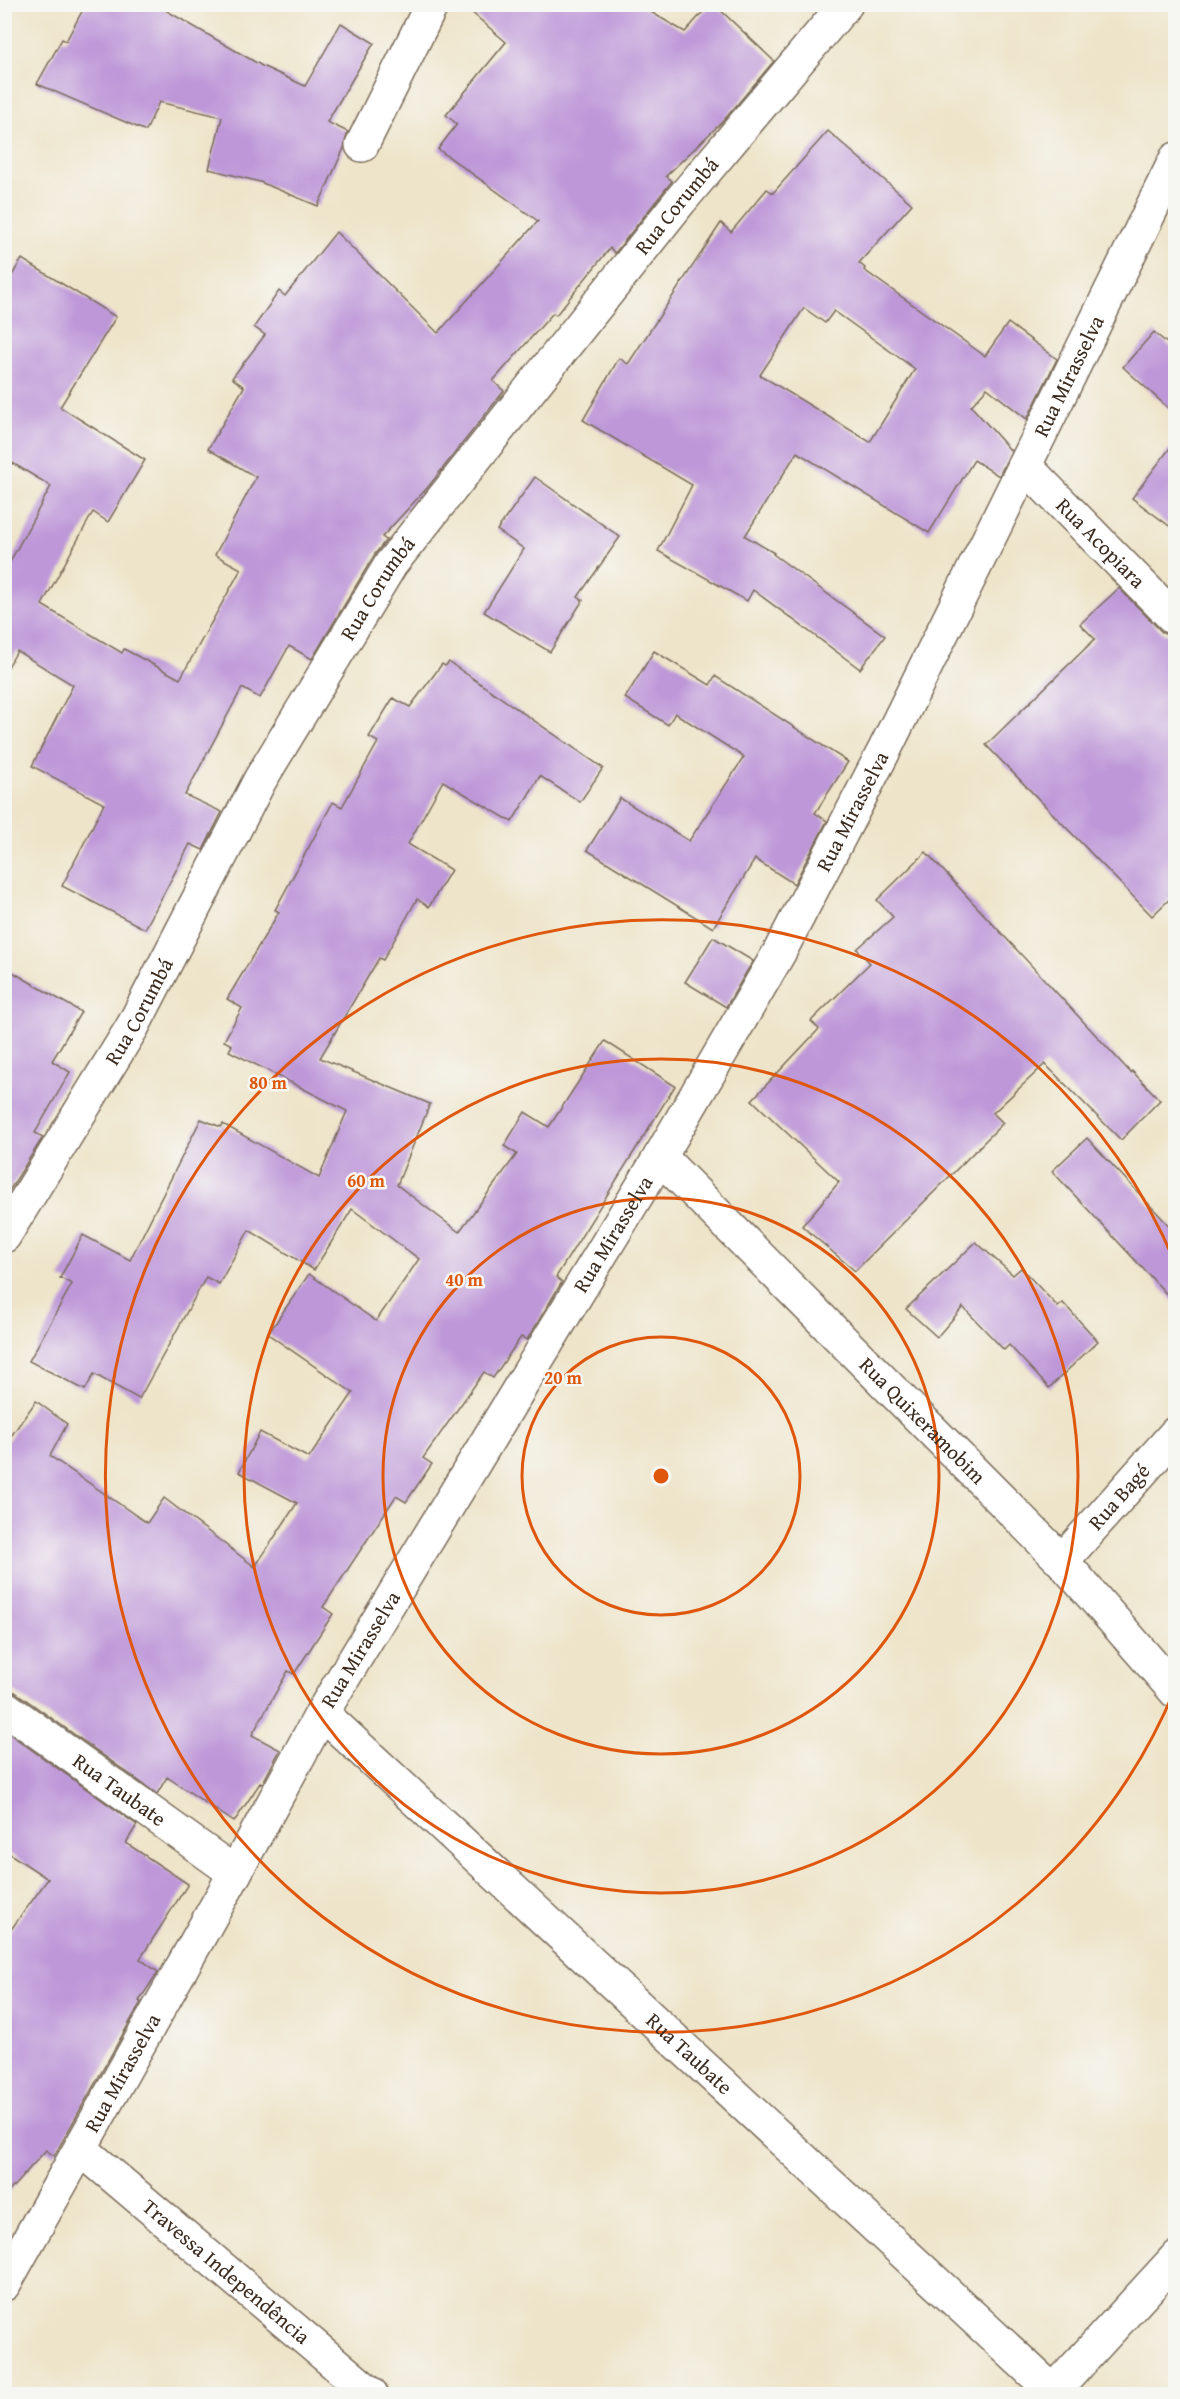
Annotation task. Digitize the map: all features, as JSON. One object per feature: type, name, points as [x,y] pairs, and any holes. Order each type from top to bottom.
[{"type":"street","points":[[363,145],[432,4]]},
{"type":"street","name":"Rua Corumbá","points":[[4,1236],[133,1026],[260,780],[391,564],[680,201],[846,4]]},
{"type":"street","name":"Rua Mirasselva","points":[[4,2284],[235,1873],[322,1713],[660,1157],[779,953],[885,749],[1176,159]]},
{"type":"street","name":"Rua Acopiara","points":[[1025,466],[1176,620]]},
{"type":"street","name":"Rua Quixeramobim","points":[[660,1157],[1062,1561],[1176,1692]]},
{"type":"street","name":"Rua Bagé","points":[[1062,1561],[1176,1432]]},
{"type":"street","name":"Rua Taubate","points":[[4,1707],[235,1873]]},
{"type":"street","name":"Rua Taubate","points":[[322,1713],[1055,2393]]},
{"type":"street","name":"Travessa Independência","points":[[81,2149],[371,2394]]},
{"type":"street","points":[[1055,2393],[1176,2258]]},
{"type":"building","points":[[86,4],[155,4],[262,66],[305,86],[341,23],[374,43],[327,122],[348,132],[344,148],[318,206],[260,182],[209,169],[222,117],[159,102],[146,131],[37,84],[62,39],[66,41]]},
{"type":"building","points":[[462,4],[637,4],[685,32],[710,4],[714,4],[774,61],[724,120],[666,176],[672,181],[615,253],[610,248],[556,315],[553,313],[493,381],[504,391],[428,487],[382,537],[386,540],[375,554],[312,659],[289,646],[260,698],[242,688],[185,795],[222,812],[203,850],[190,844],[145,929],[62,886],[104,804],[32,766],[73,685],[17,651],[4,674],[4,573],[51,486],[4,458],[4,288],[22,259],[116,317],[60,407],[145,460],[108,522],[93,512],[42,605],[122,653],[124,649],[180,679],[241,569],[215,555],[256,477],[208,449],[244,387],[232,378],[265,335],[254,327],[279,291],[285,296],[336,232],[438,333],[538,221],[438,149],[457,124],[446,115],[506,42]]},
{"type":"building","points":[[828,131],[912,204],[859,263],[865,268],[864,270],[985,356],[1008,323],[1057,359],[1027,419],[987,388],[971,406],[1011,451],[999,476],[974,460],[929,533],[797,452],[745,536],[774,553],[885,636],[860,669],[753,590],[747,601],[658,551],[692,485],[583,420],[619,358],[628,364],[721,223],[731,232],[767,189],[773,193]],"holes":[[[804,308],[825,323],[834,311],[915,369],[870,442],[760,375]]]},
{"type":"building","points":[[1154,332],[1176,351],[1176,415],[1123,367]]},
{"type":"building","points":[[1176,440],[1176,531],[1132,498]]},
{"type":"building","points":[[535,477],[620,537],[578,597],[583,600],[550,652],[484,612],[524,549],[497,530]]},
{"type":"building","points":[[1119,588],[1163,633],[1176,638],[1176,893],[1152,916],[986,745],[1095,639],[1080,624]]},
{"type":"building","points":[[654,651],[710,685],[715,676],[848,762],[815,813],[827,821],[794,884],[755,859],[713,928],[587,850],[620,798],[689,841],[744,757],[675,713],[668,725],[625,698]]},
{"type":"building","points":[[449,662],[603,768],[580,802],[540,776],[512,822],[443,781],[408,844],[451,870],[429,907],[417,899],[383,960],[379,958],[320,1058],[430,1104],[397,1185],[459,1232],[517,1154],[504,1146],[525,1112],[549,1127],[605,1041],[675,1086],[556,1277],[562,1282],[527,1340],[521,1337],[493,1378],[484,1372],[423,1458],[432,1464],[406,1502],[396,1496],[323,1607],[333,1614],[294,1674],[288,1671],[252,1735],[280,1750],[262,1784],[260,1783],[234,1822],[167,1777],[157,1794],[15,1692],[4,1688],[4,1446],[36,1401],[67,1424],[50,1456],[147,1523],[164,1498],[255,1567],[297,1503],[239,1472],[260,1432],[309,1458],[353,1393],[268,1334],[309,1274],[376,1321],[419,1259],[352,1209],[314,1270],[249,1230],[219,1284],[206,1277],[139,1399],[94,1374],[85,1390],[29,1361],[72,1284],[60,1278],[83,1235],[130,1260],[201,1119],[221,1127],[223,1124],[319,1178],[347,1111],[229,1051],[232,1045],[224,1041],[242,1008],[227,999],[279,912],[275,910],[333,802],[342,807],[378,742],[369,737],[393,698],[410,707],[442,664],[445,666]]},
{"type":"building","points":[[926,852],[1131,1073],[1132,1071],[1160,1100],[1121,1140],[1045,1064],[993,1113],[1003,1123],[855,1271],[802,1226],[839,1182],[752,1100],[819,1029],[811,1021],[870,963],[857,949],[893,917],[877,900]]},
{"type":"building","points":[[713,937],[753,961],[726,1007],[685,982]]},
{"type":"building","points":[[4,967],[81,1012],[52,1061],[70,1072],[35,1133],[43,1137],[4,1199]]},
{"type":"building","points":[[1087,1138],[1176,1233],[1176,1304],[1052,1171]]},
{"type":"building","points":[[976,1242],[1013,1275],[1021,1268],[1058,1307],[1063,1303],[1098,1341],[1049,1388],[1009,1345],[1004,1350],[963,1307],[937,1337],[906,1309]]},
{"type":"building","points":[[4,1730],[137,1825],[126,1843],[188,1884],[140,1959],[158,1972],[139,2001],[141,2002],[54,2156],[46,2150],[4,2197],[4,1939],[48,1879],[4,1850]]}]
